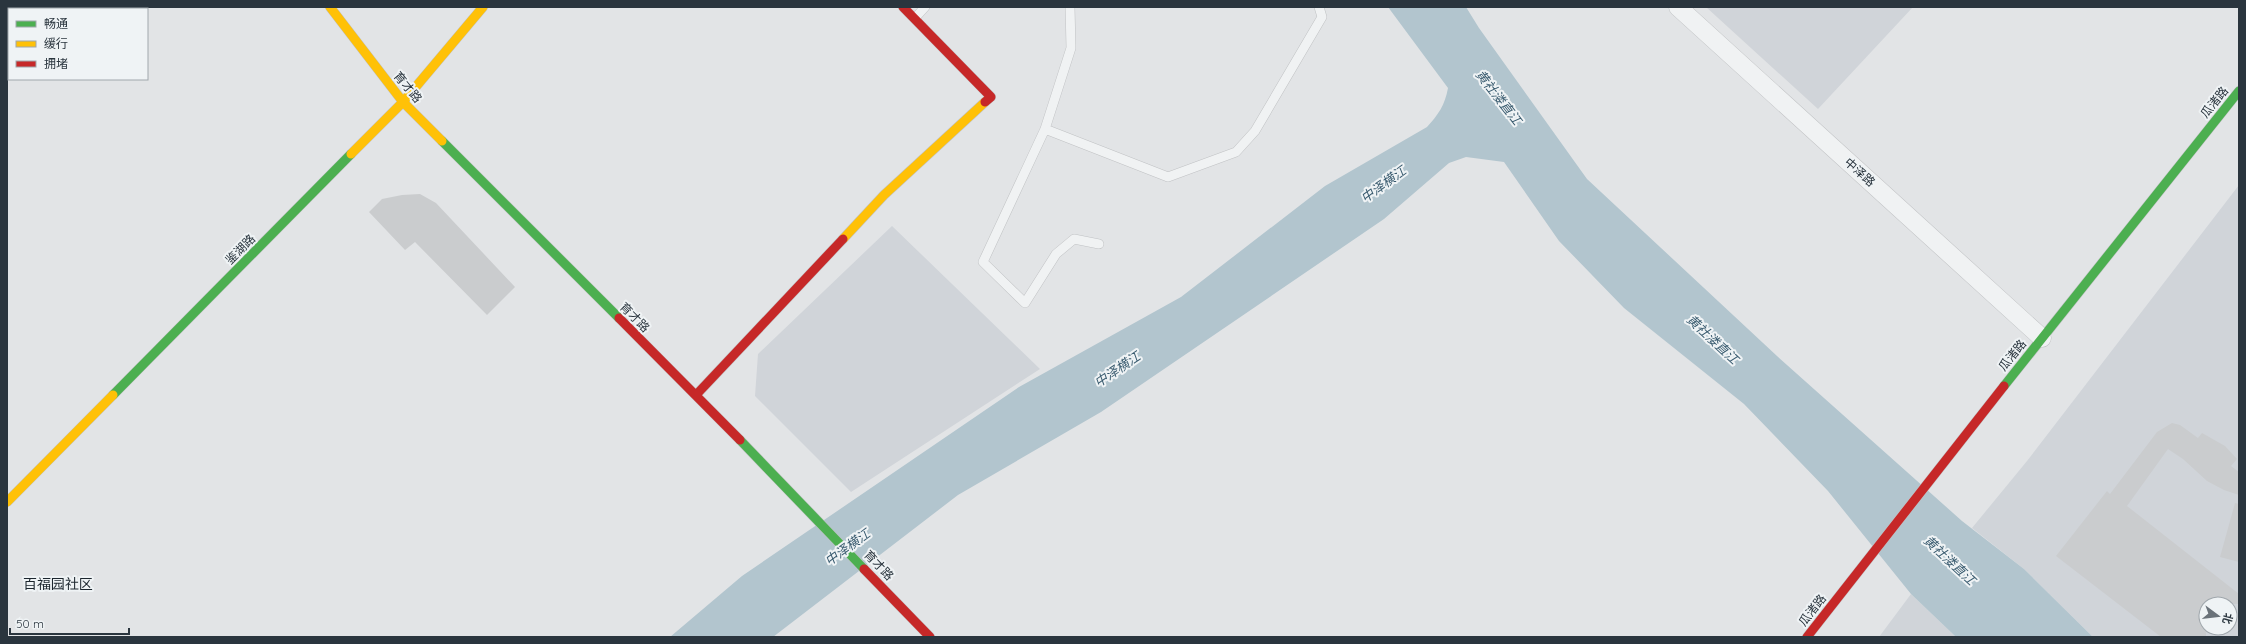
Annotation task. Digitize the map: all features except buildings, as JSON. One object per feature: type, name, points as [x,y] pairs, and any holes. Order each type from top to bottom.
[{"type":"street","name":"育才路","points":[[330,7],[403,102],[696,395],[930,637]]},
{"type":"street","name":"鉴湖路","points":[[7,502],[403,102],[483,7]]},
{"type":"street","points":[[696,395],[884,195],[991,98],[903,7]]},
{"type":"street","name":"中泽路","points":[[1678,7],[2042,338]]},
{"type":"street","name":"瓜渚路","points":[[1807,637],[1948,456],[2239,90]]},
{"type":"lane","points":[[915,18],[925,7]]},
{"type":"lane","points":[[1070,7],[1071,48],[1045,129],[983,262],[1025,303],[1056,254],[1074,239],[1099,244]]},
{"type":"lane","points":[[1045,129],[1168,177],[1236,152],[1255,130],[1322,17],[1319,7]]},
{"type":"shaded area","points":[[1706,7],[1913,7],[1818,109]]},
{"type":"shaded area","points":[[2239,185],[2239,637],[2093,637],[2024,569],[1972,528],[2027,461]]},
{"type":"shaded area","points":[[892,226],[1040,369],[851,492],[755,396],[758,354]]},
{"type":"shaded area","points":[[1911,594],[1956,637],[1879,637]]},
{"type":"water","points":[[1388,7],[1466,7],[1479,28],[1587,179],[1777,356],[1962,521],[2024,569],[2093,637],[1956,637],[1911,594],[1828,491],[1744,404],[1624,308],[1559,241],[1504,162],[1466,157],[1449,163],[1384,219],[1101,412],[958,495],[773,637],[670,637],[742,576],[1019,387],[1181,297],[1325,186],[1427,127],[1445,100],[1448,88]]},
{"type":"traffic: fast","points":[[2004,386],[2239,91]]},
{"type":"traffic: fast","points":[[442,141],[619,318]]},
{"type":"traffic: fast","points":[[113,395],[351,154]]},
{"type":"traffic: fast","points":[[740,440],[864,569]]},
{"type":"traffic: slow","points":[[330,7],[403,102],[442,141]]},
{"type":"traffic: slow","points":[[351,154],[403,102],[483,7]]},
{"type":"traffic: slow","points":[[843,239],[884,195],[985,102]]},
{"type":"traffic: slow","points":[[7,502],[113,395]]},
{"type":"traffic: jam","points":[[903,7],[991,97],[985,102]]},
{"type":"traffic: jam","points":[[696,395],[843,239]]},
{"type":"traffic: jam","points":[[619,318],[740,440]]},
{"type":"traffic: jam","points":[[1807,637],[2004,386]]},
{"type":"traffic: jam","points":[[864,569],[930,637]]},
{"type":"district","name":"百福园社区","points":[[58,584]]},
{"type":"water label","name":"黄社溇直江","points":[[1499,97]]},
{"type":"water label","name":"中泽横江","points":[[1383,184]]},
{"type":"water label","name":"黄社溇直江","points":[[1713,339]]},
{"type":"water label","name":"中泽横江","points":[[1117,369]]},
{"type":"water label","name":"中泽横江","points":[[847,547]]},
{"type":"water label","name":"黄社溇直江","points":[[1950,560]]}]
